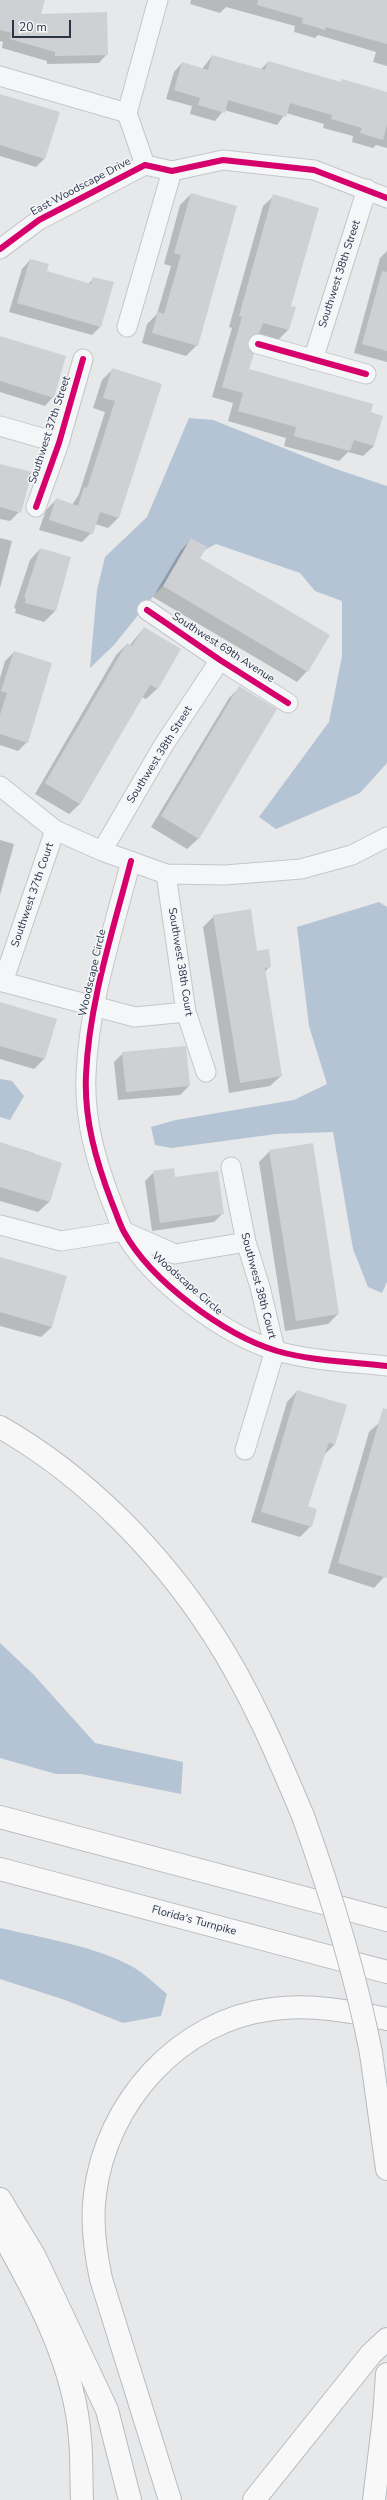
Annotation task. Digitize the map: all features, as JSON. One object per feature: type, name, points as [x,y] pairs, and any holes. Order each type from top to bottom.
[{"type":"highway","points":[[0,1427],[49,1458],[123,1522],[188,1596],[214,1635],[243,1685],[283,1769],[303,1816],[343,1935],[359,1992],[371,2053],[387,2169]]},
{"type":"highway","points":[[0,1817],[387,1920]]},
{"type":"highway","name":"Florida's Turnpike","points":[[0,1869],[387,1972]]},
{"type":"highway","points":[[170,2500],[101,2279],[95,2248],[95,2195],[100,2167],[108,2139],[124,2109],[152,2072],[174,2052],[218,2024],[245,2014],[296,2007],[350,2011],[387,2019]]},
{"type":"highway","points":[[0,2199],[35,2257],[107,2410],[130,2500]]},
{"type":"highway","points":[[0,2230],[47,2319],[67,2369],[80,2438],[82,2500]]},
{"type":"highway","points":[[254,2500],[371,2354],[387,2339]]},
{"type":"highway","points":[[374,2500],[384,2417],[387,2374]]},
{"type":"street","points":[[145,165],[127,113],[158,0]]},
{"type":"street","points":[[0,76],[127,113]]},
{"type":"street","name":"East Woodscape Drive","points":[[0,249],[39,220],[145,165],[172,171],[222,160],[314,170],[367,189],[387,198]]},
{"type":"street","points":[[127,327],[172,171]]},
{"type":"street","name":"Southwest 38th Street","points":[[313,360],[367,189]]},
{"type":"street","points":[[258,344],[366,374]]},
{"type":"street","name":"Southwest 37th Street","points":[[36,507],[59,443],[83,359]]},
{"type":"street","points":[[0,426],[59,443]]},
{"type":"street","name":"Southwest 69th Avenue","points":[[147,610],[220,660],[288,702]]},
{"type":"street","name":"Southwest 38th Street","points":[[102,851],[163,746],[220,660]]},
{"type":"street","points":[[0,786],[55,830],[102,851],[166,874],[225,875],[301,869],[352,855],[387,837]]},
{"type":"street","name":"Southwest 37th Court","points":[[55,830],[3,982],[93,1006]]},
{"type":"street","name":"Woodscape Circle","points":[[131,861],[93,1006],[86,1074],[86,1115],[99,1170],[124,1231],[146,1264],[218,1325],[275,1350],[296,1356],[387,1366]]},
{"type":"street","name":"Southwest 38th Court","points":[[166,874],[186,1012],[206,1072]]},
{"type":"street","points":[[93,1006],[135,1017],[186,1012]]},
{"type":"street","name":"Southwest 38th Court","points":[[231,1167],[246,1242],[260,1287],[275,1350],[245,1450]]},
{"type":"street","points":[[0,1225],[61,1241],[124,1231],[175,1254],[246,1242]]},
{"type":"water","points":[[189,418],[213,420],[336,469],[387,486],[387,763],[360,793],[276,829],[259,817],[329,722],[342,656],[342,601],[315,591],[300,573],[216,544],[193,556],[156,593],[114,645],[90,668],[97,590],[105,557],[147,517]]},
{"type":"water","points":[[379,902],[387,907],[387,1282],[382,1293],[368,1287],[353,1249],[333,1132],[276,1134],[171,1148],[155,1145],[151,1127],[176,1120],[294,1100],[327,1084],[309,1026],[297,927]]},
{"type":"water","points":[[0,1079],[12,1081],[24,1096],[10,1120],[0,1117]]},
{"type":"water","points":[[0,1643],[34,1675],[95,1743],[183,1762],[181,1794],[81,1774],[56,1774],[0,1758]]},
{"type":"water","points":[[0,1928],[86,1948],[103,1953],[133,1967],[167,1994],[161,2016],[123,2023],[65,2000],[0,1979]]},
{"type":"building","points":[[0,0],[45,0],[41,14],[107,12],[108,55],[55,56],[55,52],[10,39],[12,33],[0,30]]},
{"type":"building","points":[[258,0],[387,0],[387,44],[326,27],[325,30],[302,23],[303,18],[257,5]]},
{"type":"building","points":[[212,55],[265,70],[268,61],[341,82],[342,79],[387,92],[387,124],[383,140],[360,133],[362,128],[331,119],[332,115],[290,103],[286,117],[228,100],[225,113],[198,105],[200,98],[174,90],[182,62],[208,70]]},
{"type":"building","points":[[0,94],[60,112],[45,159],[0,145]]},
{"type":"building","points":[[191,193],[237,206],[198,346],[152,333],[158,312],[164,314],[181,255],[174,253]]},
{"type":"building","points":[[273,194],[319,208],[291,306],[296,307],[289,330],[263,323],[259,333],[251,336],[248,341],[248,347],[254,354],[249,369],[373,404],[371,412],[383,416],[374,446],[354,440],[350,451],[294,436],[296,427],[238,411],[243,393],[222,387],[242,317],[239,316]]},
{"type":"building","points":[[30,259],[49,264],[47,271],[91,284],[93,277],[114,282],[101,327],[17,303]]},
{"type":"building","points":[[382,271],[387,272],[387,351],[362,344]]},
{"type":"building","points":[[0,336],[66,356],[54,398],[0,381]]},
{"type":"building","points":[[112,368],[162,384],[119,518],[100,512],[93,534],[49,520],[56,498],[78,506],[84,487],[87,488],[115,401],[103,398]]},
{"type":"building","points":[[0,464],[32,472],[21,513],[0,507]]},
{"type":"building","points":[[191,538],[207,547],[200,558],[330,635],[308,672],[163,586]]},
{"type":"building","points":[[40,548],[71,557],[56,611],[25,603],[26,598],[24,598]]},
{"type":"building","points":[[144,627],[181,649],[158,689],[150,685],[80,804],[45,783],[127,643],[132,646]]},
{"type":"building","points":[[14,651],[52,663],[28,743],[0,734],[0,715],[7,693],[1,691]]},
{"type":"building","points":[[239,686],[277,709],[199,839],[161,816]]},
{"type":"building","points":[[251,909],[257,951],[269,949],[271,967],[265,968],[282,1076],[240,1083],[213,915]]},
{"type":"building","points":[[0,1002],[57,1019],[45,1059],[0,1046]]},
{"type":"building","points":[[186,1046],[190,1086],[126,1092],[122,1052]]},
{"type":"building","points":[[0,1142],[62,1163],[50,1202],[0,1187]]},
{"type":"building","points":[[313,1143],[339,1314],[296,1321],[269,1150]]},
{"type":"building","points":[[174,1168],[175,1177],[218,1171],[224,1214],[160,1223],[153,1171]]},
{"type":"building","points":[[0,1257],[67,1276],[52,1327],[0,1312]]},
{"type":"building","points":[[297,1390],[347,1405],[335,1445],[329,1442],[308,1506],[317,1509],[312,1527],[261,1512]]},
{"type":"building","points":[[383,1408],[387,1409],[387,1578],[338,1563]]},
{"type":"cycle path","points":[[0,249],[39,220],[145,165],[172,171],[223,160],[314,170],[387,198]]},
{"type":"cycle path","points":[[258,344],[366,374]]},
{"type":"cycle path","points":[[36,507],[59,443],[83,359]]},
{"type":"cycle path","points":[[147,610],[220,660],[288,703]]},
{"type":"cycle path","points":[[131,861],[97,994],[88,1048],[86,1075],[87,1108],[92,1140],[106,1187],[122,1229],[136,1251],[170,1287],[212,1319],[235,1333],[256,1343],[290,1354],[318,1359],[387,1366]]}]
